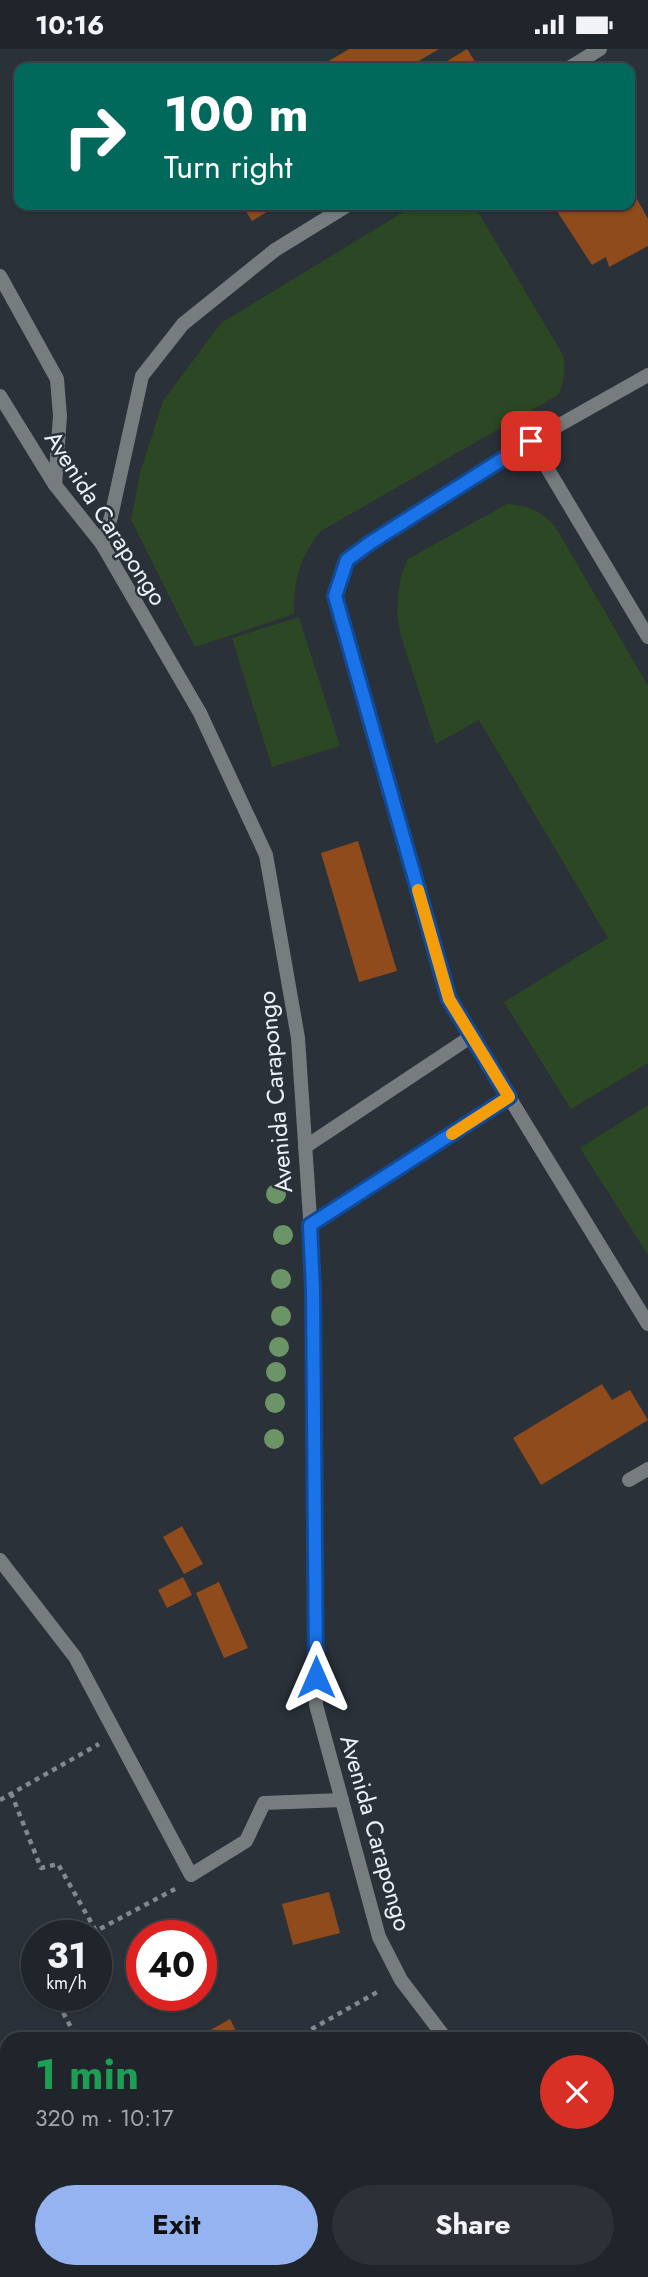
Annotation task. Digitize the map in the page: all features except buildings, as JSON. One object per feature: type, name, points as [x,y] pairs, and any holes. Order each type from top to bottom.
[{"type":"street","points":[[577,63],[600,49]]},
{"type":"street","points":[[102,544],[111,517],[142,376],[183,324],[275,250],[340,210]]},
{"type":"street","points":[[0,276],[57,379],[60,416],[55,485]]},
{"type":"street","points":[[648,375],[531,441],[370,543],[347,560],[335,596],[449,999],[648,1324]]},
{"type":"street","name":"Avenida Carapongo","points":[[0,396],[5,416],[102,544],[200,713],[266,856],[298,1038],[310,1225],[313,1290],[316,1705],[379,1937],[401,1980],[441,2032]]},
{"type":"street","points":[[531,441],[648,637]]},
{"type":"street","points":[[305,1147],[472,1036]]},
{"type":"street","points":[[310,1225],[509,1097]]},
{"type":"street","points":[[629,1481],[648,1469]]},
{"type":"street","points":[[0,1560],[75,1657],[191,1875],[246,1841],[264,1803],[342,1800]]},
{"type":"path","points":[[0,1800],[107,1739]]},
{"type":"path","points":[[11,1793],[41,1868],[58,1864],[96,1931],[186,1883]]},
{"type":"path","points":[[307,2032],[378,1992]]},
{"type":"path","points":[[62,2011],[73,2032]]},
{"type":"green space","points":[[407,210],[477,210],[563,355],[564,375],[558,395],[321,531],[299,569],[294,614],[195,647],[131,520],[140,473],[163,401],[221,323]]},
{"type":"green space","points":[[507,504],[533,510],[555,526],[648,686],[648,1063],[571,1109],[504,1002],[608,938],[479,720],[436,744],[401,636],[397,615],[401,576],[408,559]]},
{"type":"green space","points":[[299,617],[340,746],[272,767],[232,638]]},
{"type":"green space","points":[[648,1105],[648,1255],[580,1148]]},
{"type":"slow traffic","points":[[418,890],[449,999],[509,1097],[452,1134]]},
{"type":"route","points":[[316,1677],[313,1263],[310,1225],[509,1097],[449,999],[335,596],[347,560],[531,441]]}]
